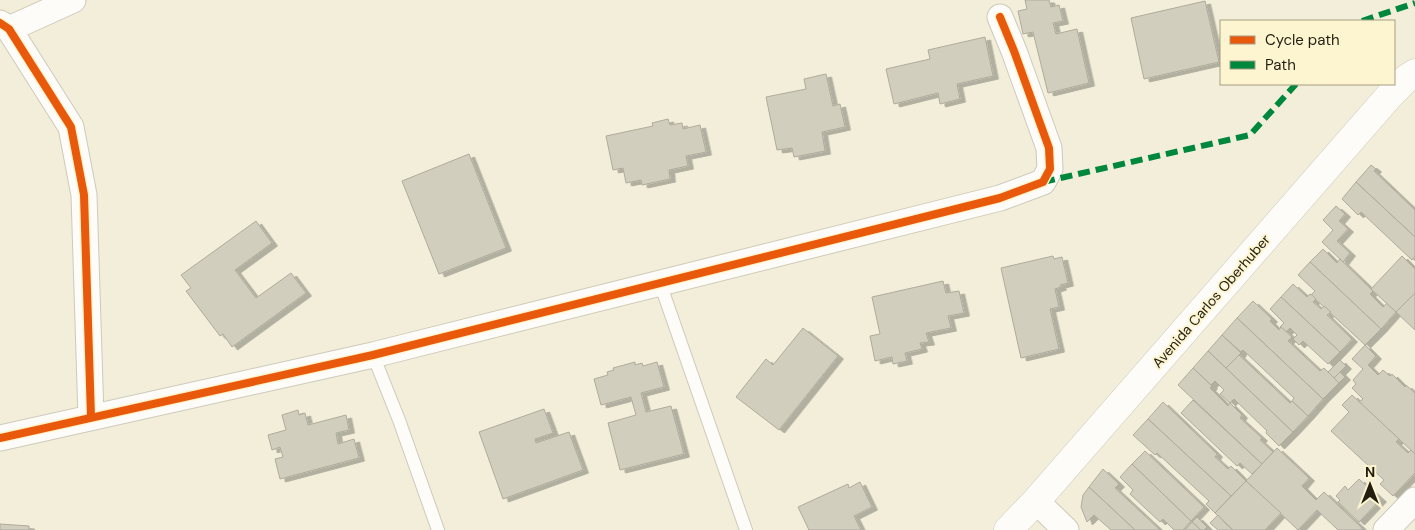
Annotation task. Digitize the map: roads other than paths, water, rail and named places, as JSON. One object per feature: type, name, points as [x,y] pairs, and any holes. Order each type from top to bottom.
[{"type":"main road","name":"Avenida Carlos Oberhuber","points":[[1008,530],[1036,501],[1390,95],[1407,78],[1415,73]]},
{"type":"street","points":[[73,0],[5,26],[71,127],[84,195],[91,417]]},
{"type":"street","points":[[0,438],[373,355],[1000,198],[1043,182],[1050,169],[1049,148],[1000,17]]},
{"type":"street","points":[[1386,530],[1415,500]]},
{"type":"street","points":[[1036,501],[1066,530]]},
{"type":"lane","points":[[660,282],[746,530]]},
{"type":"lane","points":[[373,355],[399,420],[438,530]]}]
